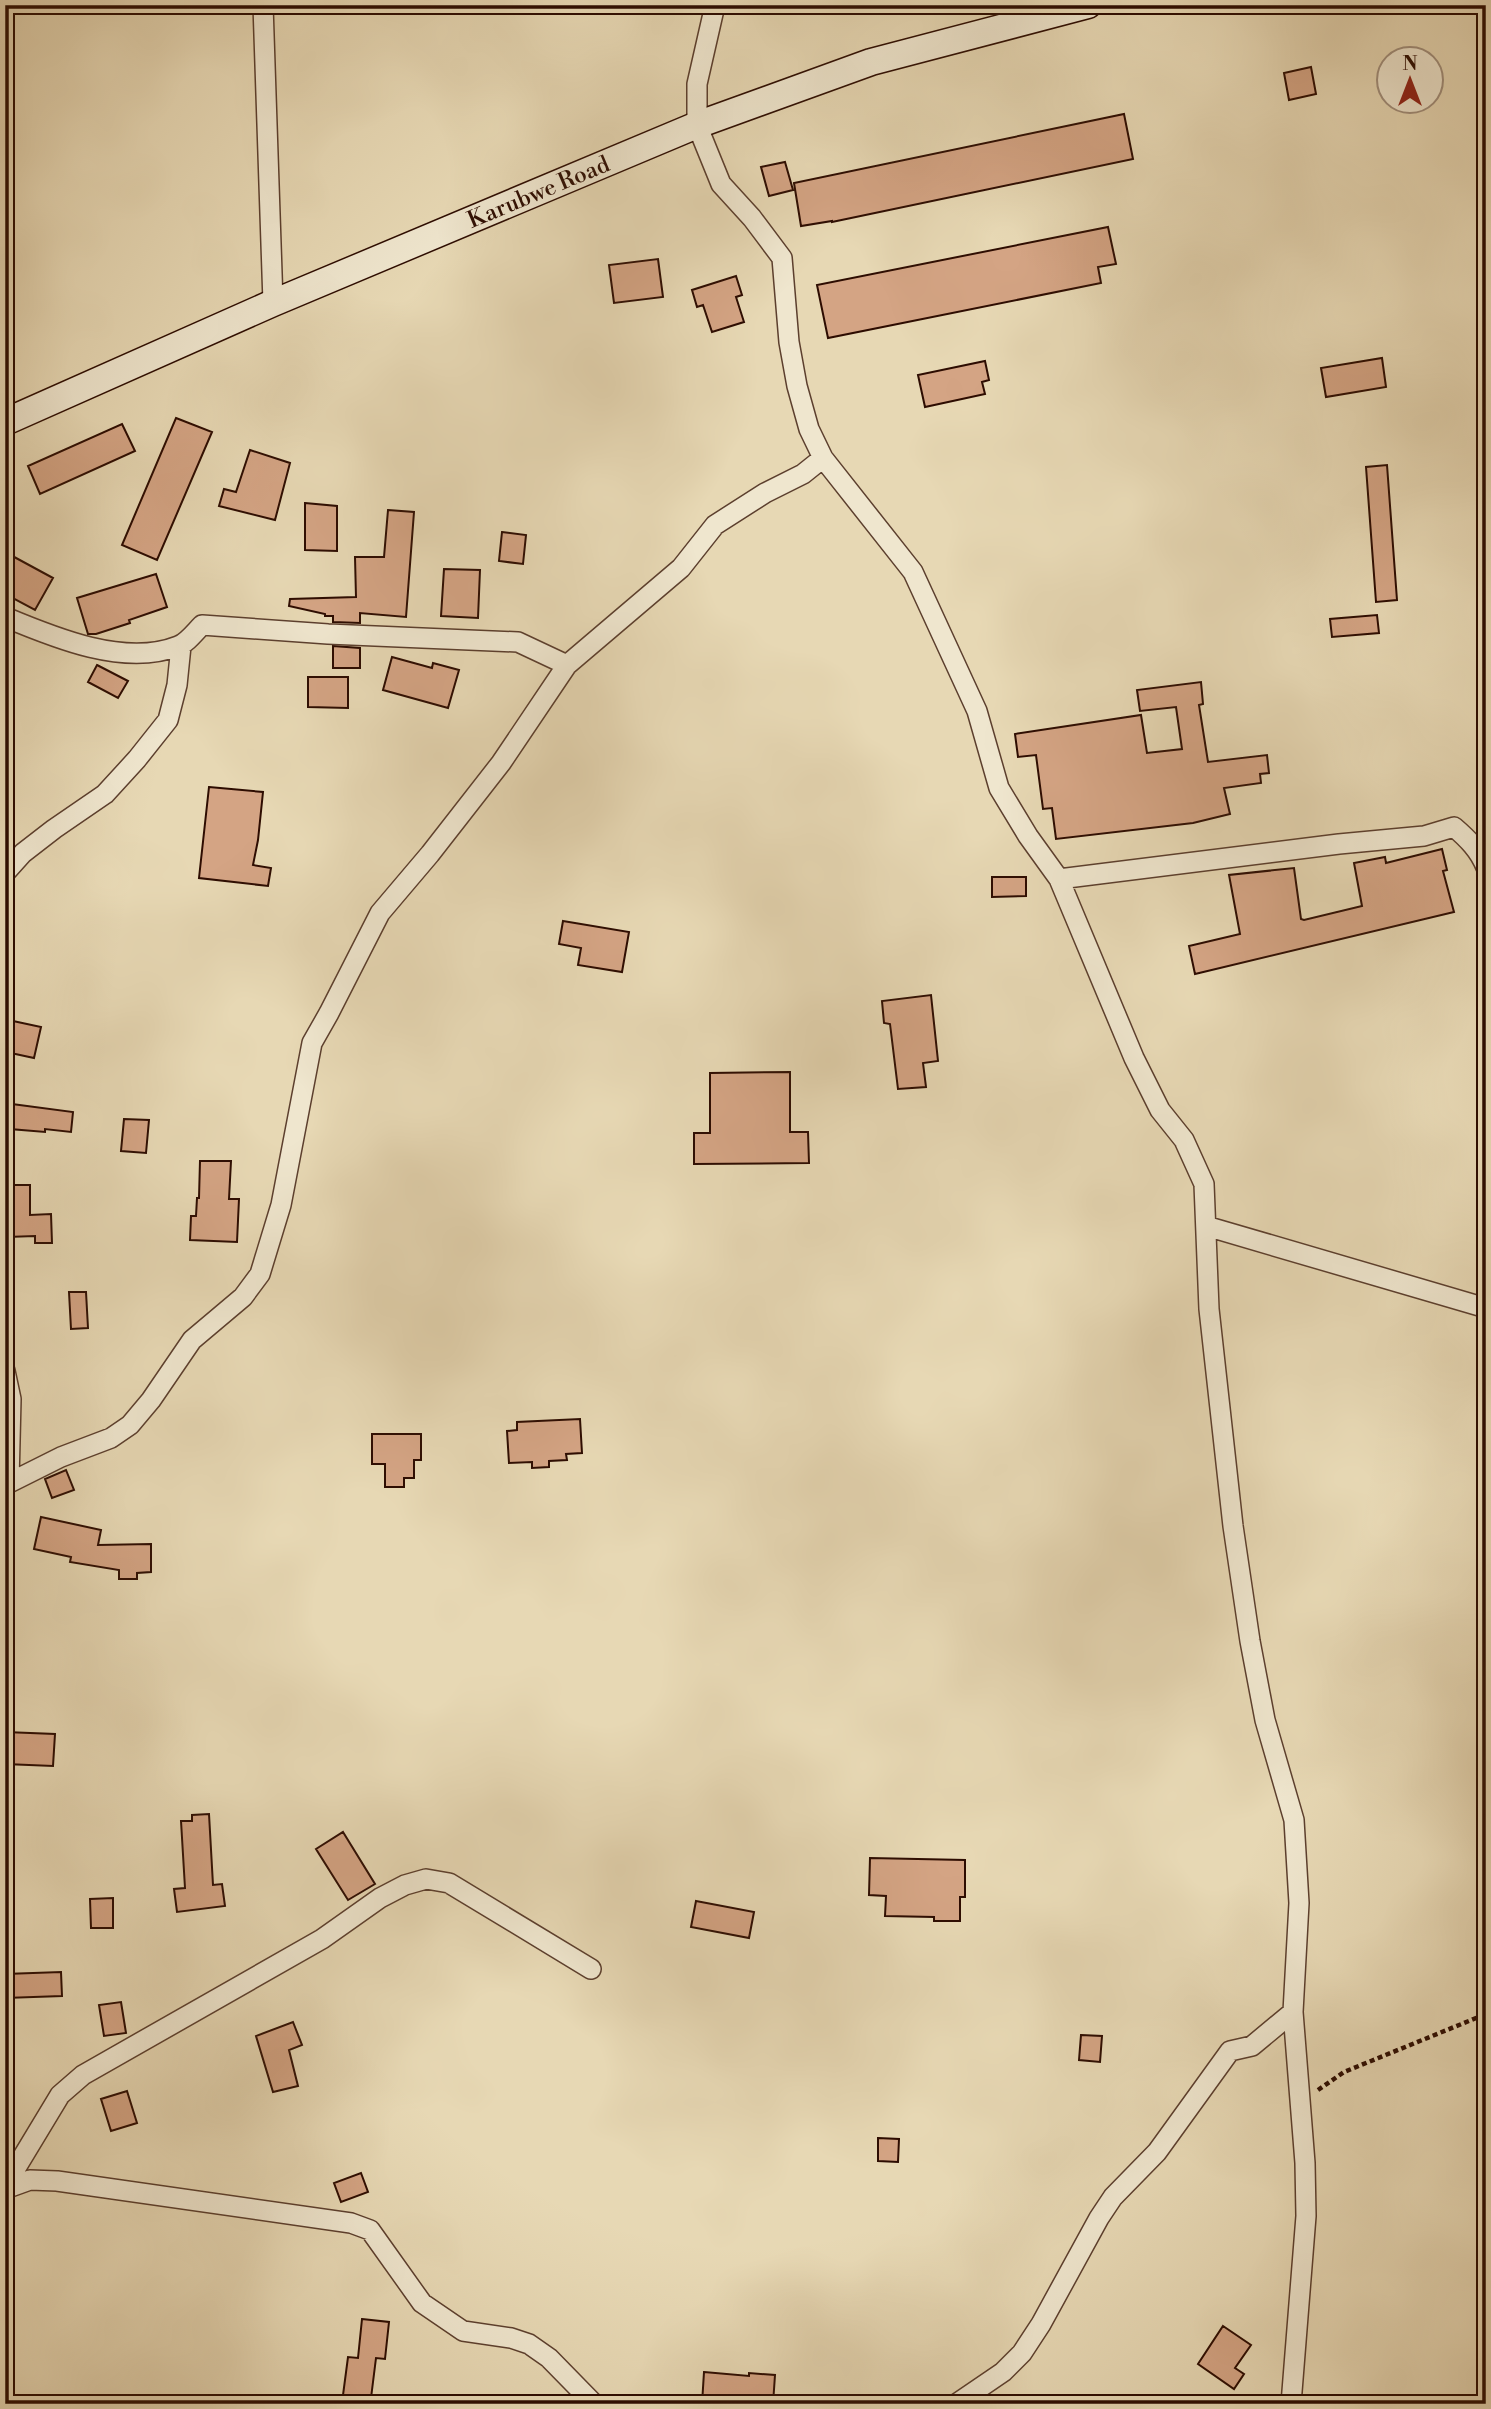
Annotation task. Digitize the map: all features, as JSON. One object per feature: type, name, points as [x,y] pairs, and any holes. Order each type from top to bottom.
[{"type":"street","points":[[263,5],[273,303]]},
{"type":"street","points":[[715,5],[697,84],[697,125],[721,184],[752,218],[782,258],[789,342],[809,429],[823,458],[913,572],[977,712],[999,788],[1028,836],[1059,879],[1135,1058],[1160,1110],[1184,1140],[1204,1184],[1209,1310],[1233,1526],[1265,1720],[1294,1820],[1298,1903],[1293,2012],[1305,2163],[1306,2216],[1291,2404]]},
{"type":"street","name":"Karubwe Road","points":[[5,422],[273,303],[697,125],[871,62],[1088,5]]},
{"type":"street","points":[[5,1371],[11,1399],[7,1483],[61,1457],[111,1438],[130,1425],[151,1400],[192,1340],[243,1297],[260,1274],[281,1205],[312,1043],[380,913],[501,763],[567,665],[681,568],[715,526],[765,493],[803,474],[823,458]]},
{"type":"street","points":[[5,617],[41,632],[115,653],[152,652],[181,646],[202,625],[328,634],[518,642],[567,665]]},
{"type":"street","points":[[5,873],[23,853],[54,828],[105,794],[168,720],[177,685],[181,646]]},
{"type":"street","points":[[1059,879],[1424,836],[1454,827],[1470,841],[1486,867]]},
{"type":"street","points":[[1206,1226],[1486,1308]]},
{"type":"street","points":[[5,2188],[60,2095],[83,2075],[322,1939],[380,1898],[405,1885],[426,1879],[449,1883],[591,1969]]},
{"type":"street","points":[[956,2404],[1003,2372],[1022,2353],[1113,2197],[1157,2152],[1230,2051],[1252,2046],[1293,2012]]},
{"type":"street","points":[[5,2188],[30,2180],[57,2181],[351,2223],[370,2230],[422,2304],[463,2331],[511,2338],[529,2344],[549,2358],[594,2404]]},
{"type":"path","points":[[1299,2100],[1344,2072],[1486,2014]]},
{"type":"building","points":[[1311,67],[1316,94],[1289,100],[1284,73]]},
{"type":"building","points":[[1124,114],[1133,159],[832,222],[801,226],[794,183]]},
{"type":"building","points":[[785,162],[793,190],[769,196],[761,167]]},
{"type":"building","points":[[1108,227],[1116,264],[1098,267],[1101,283],[828,338],[817,285]]},
{"type":"building","points":[[658,259],[663,297],[614,303],[609,265]]},
{"type":"building","points":[[736,276],[742,295],[736,297],[744,322],[712,332],[703,305],[697,307],[692,290]]},
{"type":"building","points":[[1382,358],[1386,387],[1326,397],[1321,368]]},
{"type":"building","points":[[985,361],[989,380],[982,382],[985,394],[925,407],[918,375]]},
{"type":"building","points":[[176,418],[212,432],[157,560],[122,545]]},
{"type":"building","points":[[122,424],[135,451],[40,494],[28,466]]},
{"type":"building","points":[[250,450],[290,463],[275,520],[219,506],[224,489],[236,492]]},
{"type":"building","points":[[1387,465],[1397,600],[1376,602],[1366,467]]},
{"type":"building","points":[[305,503],[337,506],[337,551],[305,550]]},
{"type":"building","points":[[388,510],[414,512],[406,617],[360,613],[360,623],[333,622],[333,616],[289,606],[290,599],[356,597],[355,557],[384,557]]},
{"type":"building","points":[[502,532],[526,535],[523,564],[499,561]]},
{"type":"building","points":[[5,552],[53,578],[35,610],[5,594]]},
{"type":"building","points":[[444,569],[480,570],[478,618],[441,616]]},
{"type":"building","points":[[156,574],[167,607],[129,620],[130,623],[88,634],[77,598]]},
{"type":"building","points":[[1377,615],[1379,633],[1332,637],[1330,619]]},
{"type":"building","points":[[333,646],[360,648],[360,668],[333,668]]},
{"type":"building","points":[[392,657],[432,668],[433,663],[459,670],[448,708],[383,690]]},
{"type":"building","points":[[97,665],[128,681],[118,698],[88,682]]},
{"type":"building","points":[[308,677],[348,677],[348,708],[308,707]]},
{"type":"building","points":[[1201,682],[1203,704],[1199,705],[1208,762],[1267,755],[1269,773],[1260,774],[1261,783],[1224,788],[1230,814],[1193,823],[1056,839],[1052,808],[1043,809],[1036,755],[1018,757],[1015,734],[1141,715],[1147,753],[1182,749],[1176,707],[1140,711],[1137,690]]},
{"type":"building","points":[[209,787],[263,792],[253,865],[271,868],[268,886],[199,878]]},
{"type":"building","points":[[1442,849],[1447,870],[1443,871],[1454,912],[1195,974],[1189,946],[1240,934],[1229,875],[1294,868],[1301,919],[1304,920],[1362,906],[1354,863],[1385,857],[1386,863]]},
{"type":"building","points":[[992,877],[1026,877],[1026,896],[992,897]]},
{"type":"building","points":[[563,921],[629,932],[622,972],[578,965],[581,948],[559,944]]},
{"type":"building","points":[[931,995],[938,1061],[923,1063],[926,1087],[898,1089],[890,1024],[884,1023],[882,1001]]},
{"type":"building","points":[[13,1021],[41,1027],[34,1058],[6,1052]]},
{"type":"building","points":[[790,1072],[790,1132],[808,1132],[809,1163],[694,1164],[694,1133],[710,1133],[710,1073]]},
{"type":"building","points":[[12,1104],[73,1112],[71,1132],[10,1129]]},
{"type":"building","points":[[124,1119],[149,1120],[146,1153],[121,1151]]},
{"type":"building","points":[[200,1161],[231,1161],[229,1199],[239,1199],[237,1242],[190,1240],[191,1216],[196,1216],[199,1198]]},
{"type":"building","points":[[5,1185],[30,1185],[30,1215],[51,1214],[52,1243],[35,1243],[35,1236],[7,1237]]},
{"type":"building","points":[[69,1292],[86,1292],[88,1328],[71,1329]]},
{"type":"building","points":[[580,1419],[582,1453],[566,1454],[567,1460],[549,1461],[549,1467],[532,1468],[532,1462],[509,1463],[507,1431],[517,1430],[517,1422]]},
{"type":"building","points":[[372,1434],[421,1434],[421,1460],[414,1460],[414,1478],[404,1478],[404,1487],[385,1487],[385,1464],[372,1464]]},
{"type":"building","points":[[66,1470],[74,1490],[52,1498],[45,1479]]},
{"type":"building","points":[[41,1517],[101,1530],[98,1545],[151,1544],[151,1572],[137,1573],[137,1579],[119,1579],[119,1570],[70,1562],[71,1557],[34,1549]]},
{"type":"building","points":[[5,1732],[55,1734],[53,1766],[5,1764]]},
{"type":"building","points":[[209,1814],[213,1885],[222,1884],[225,1906],[177,1912],[174,1889],[185,1888],[181,1821],[192,1821],[192,1815]]},
{"type":"building","points":[[343,1832],[375,1884],[348,1900],[316,1849]]},
{"type":"building","points":[[870,1858],[965,1860],[965,1897],[960,1897],[960,1921],[934,1921],[934,1917],[885,1916],[886,1896],[869,1895]]},
{"type":"building","points":[[113,1898],[113,1928],[91,1928],[90,1899]]},
{"type":"building","points":[[696,1901],[754,1912],[749,1938],[691,1927]]},
{"type":"building","points":[[61,1972],[62,1996],[5,1998],[5,1974]]},
{"type":"building","points":[[121,2002],[126,2033],[104,2036],[99,2005]]},
{"type":"building","points":[[293,2022],[302,2045],[289,2050],[298,2086],[273,2092],[256,2036]]},
{"type":"building","points":[[1081,2035],[1102,2036],[1100,2062],[1079,2060]]},
{"type":"building","points":[[127,2091],[137,2123],[111,2131],[101,2099]]},
{"type":"building","points":[[878,2138],[899,2139],[898,2162],[878,2161]]},
{"type":"building","points":[[361,2173],[368,2192],[341,2202],[334,2183]]},
{"type":"building","points":[[362,2319],[389,2322],[385,2359],[376,2358],[371,2398],[343,2395],[348,2357],[358,2358]]},
{"type":"building","points":[[1223,2326],[1251,2345],[1235,2368],[1244,2374],[1234,2389],[1198,2364]]},
{"type":"building","points":[[704,2372],[775,2375],[773,2404],[702,2404]]}]
